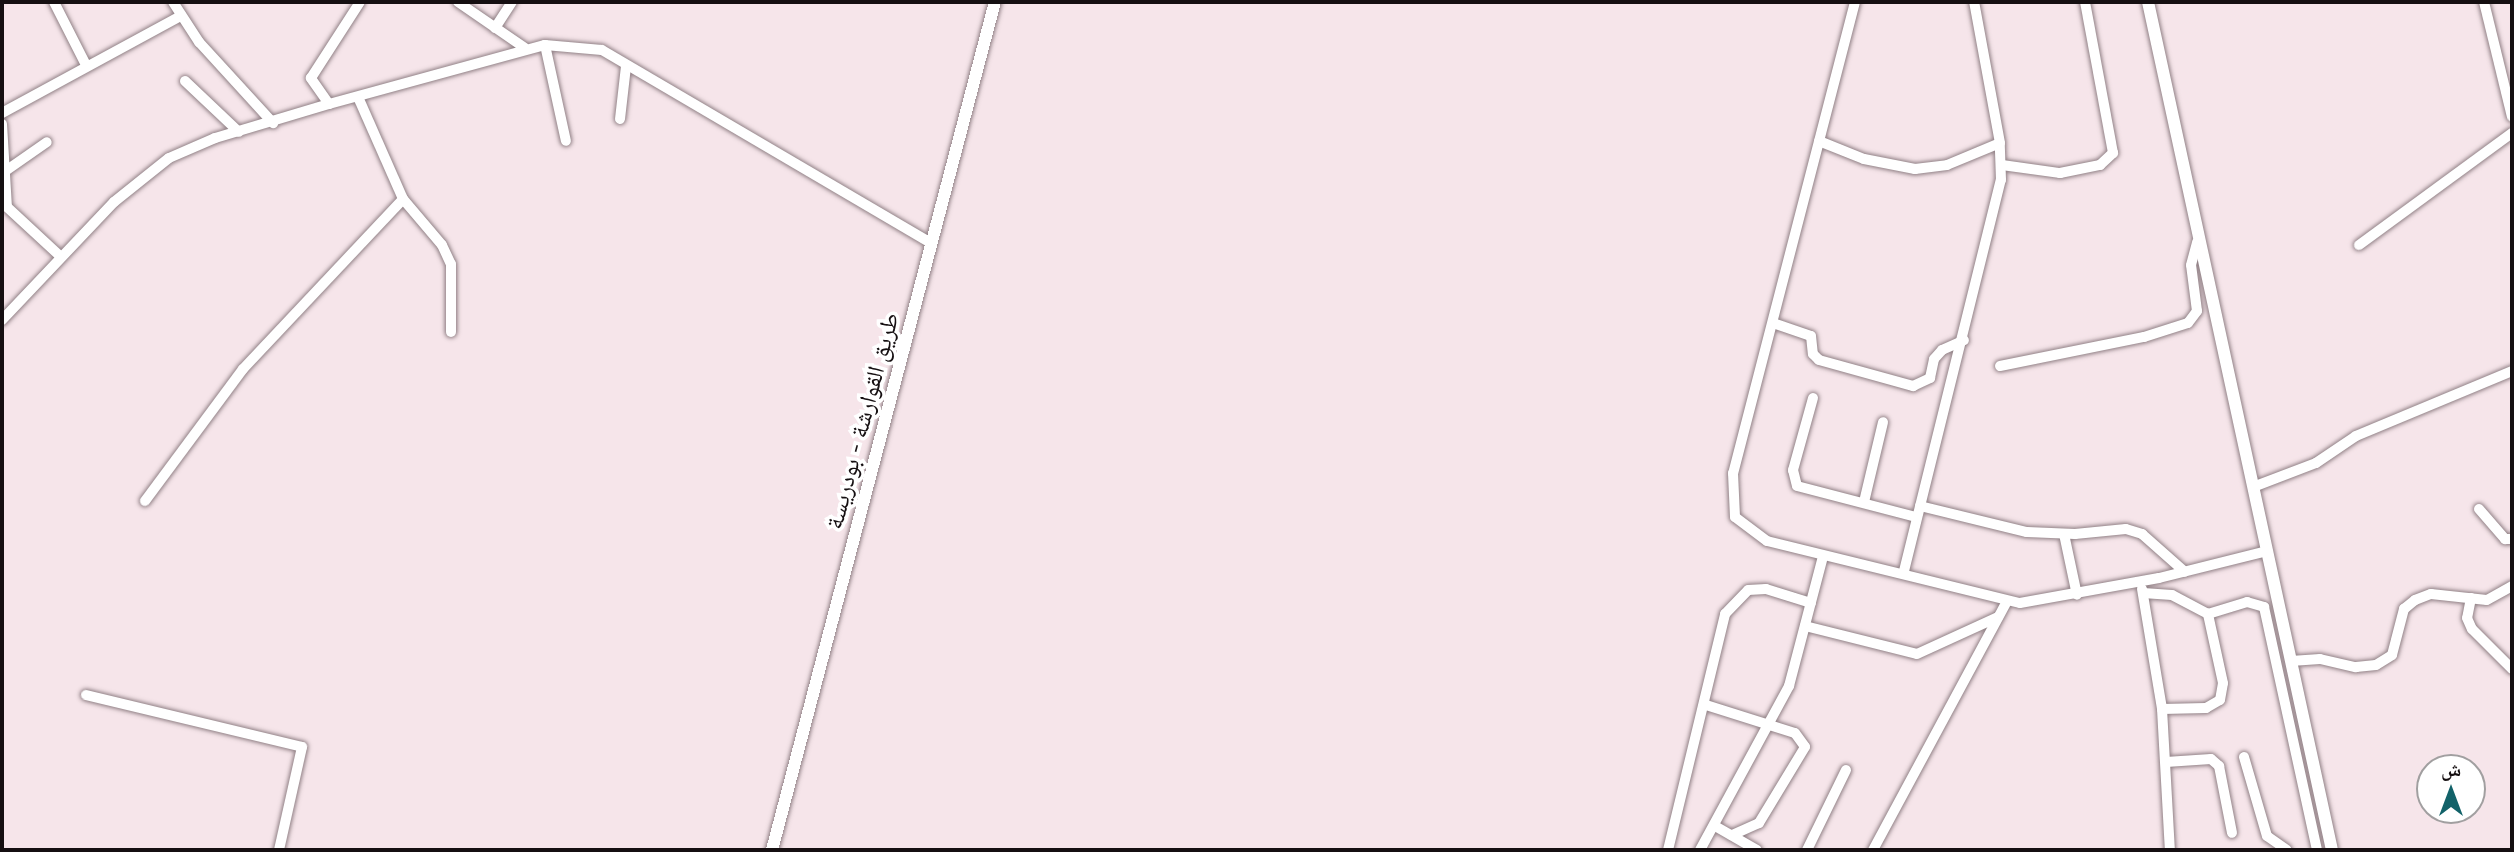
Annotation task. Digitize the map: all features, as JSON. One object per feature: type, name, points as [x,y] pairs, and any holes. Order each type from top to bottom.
[{"type":"main road","name":"طريق القوارشة - بودريسة","points":[[772,850],[995,2]]},
{"type":"main road","points":[[2148,2],[2197,242],[2291,661],[2304,751],[2332,850]]},
{"type":"street","points":[[54,2],[86,65]]},
{"type":"street","points":[[173,2],[181,16],[273,123]]},
{"type":"street","points":[[329,104],[311,78],[360,2]]},
{"type":"street","points":[[457,2],[525,48]]},
{"type":"street","points":[[495,27],[512,2]]},
{"type":"street","points":[[1855,2],[1733,473],[1731,508],[1752,534],[1823,556],[1904,571],[2007,601],[2032,604],[2185,572],[2267,551]]},
{"type":"street","points":[[1904,571],[1964,340],[2002,165],[1974,2]]},
{"type":"street","points":[[2002,165],[2060,173],[2100,165],[2113,153],[2085,2]]},
{"type":"street","points":[[2484,2],[2512,117]]},
{"type":"street","points":[[2,113],[86,65],[181,16]]},
{"type":"street","points":[[2,320],[60,256],[141,177],[169,158],[239,132],[329,104],[525,48],[545,46],[602,50],[931,243]]},
{"type":"street","points":[[545,46],[566,141]]},
{"type":"street","points":[[620,119],[626,66]]},
{"type":"street","points":[[185,81],[239,132]]},
{"type":"street","points":[[358,97],[403,199],[442,245],[451,264],[451,331]]},
{"type":"street","points":[[2,124],[6,213],[60,256]]},
{"type":"street","points":[[2359,245],[2512,133]]},
{"type":"street","points":[[1819,141],[1864,159],[1915,169],[1947,165],[2000,143]]},
{"type":"street","points":[[4,172],[47,142]]},
{"type":"street","points":[[145,501],[243,369],[403,199]]},
{"type":"street","points":[[2000,366],[2188,323],[2197,311],[2191,265],[2197,242]]},
{"type":"street","points":[[1773,323],[1811,336],[1813,354],[1819,360],[1913,386],[1930,378],[1934,359],[1942,350],[1964,340]]},
{"type":"street","points":[[2253,486],[2316,463],[2356,436],[2512,371]]},
{"type":"street","points":[[1812,398],[1793,481],[1797,486],[1916,517]]},
{"type":"street","points":[[1864,502],[1883,422]]},
{"type":"street","points":[[1920,506],[2027,532],[2064,534],[2126,529],[2142,534],[2185,572]]},
{"type":"street","points":[[2479,509],[2505,539],[2512,539]]},
{"type":"street","points":[[2064,534],[2077,595]]},
{"type":"street","points":[[1700,850],[1789,686],[1823,556]]},
{"type":"street","points":[[2141,581],[2162,709],[2170,850]]},
{"type":"street","points":[[2291,661],[2320,659],[2356,667],[2376,665],[2392,655],[2404,609],[2414,600],[2431,594],[2487,600],[2512,586]]},
{"type":"street","points":[[1668,850],[1706,705],[1725,614],[1735,599],[1748,590],[1766,589],[1811,603]]},
{"type":"street","points":[[2143,593],[2172,595],[2208,614],[2246,603],[2264,607],[2304,751],[2317,850]]},
{"type":"street","points":[[2471,598],[2467,618],[2472,629],[2512,669]]},
{"type":"street","points":[[1873,850],[2007,601]]},
{"type":"street","points":[[2162,709],[2207,708],[2220,700],[2223,683],[2208,614]]},
{"type":"street","points":[[1805,626],[1917,654],[1998,617]]},
{"type":"street","points":[[86,695],[302,747],[279,850]]},
{"type":"street","points":[[1706,705],[1768,727],[1796,733],[1805,747],[1759,824],[1731,835]]},
{"type":"street","points":[[2244,757],[2267,836],[2287,850]]},
{"type":"street","points":[[2166,762],[2211,759],[2219,766],[2232,833]]},
{"type":"street","points":[[1807,850],[1846,770]]},
{"type":"street","points":[[1715,826],[1757,850]]}]
